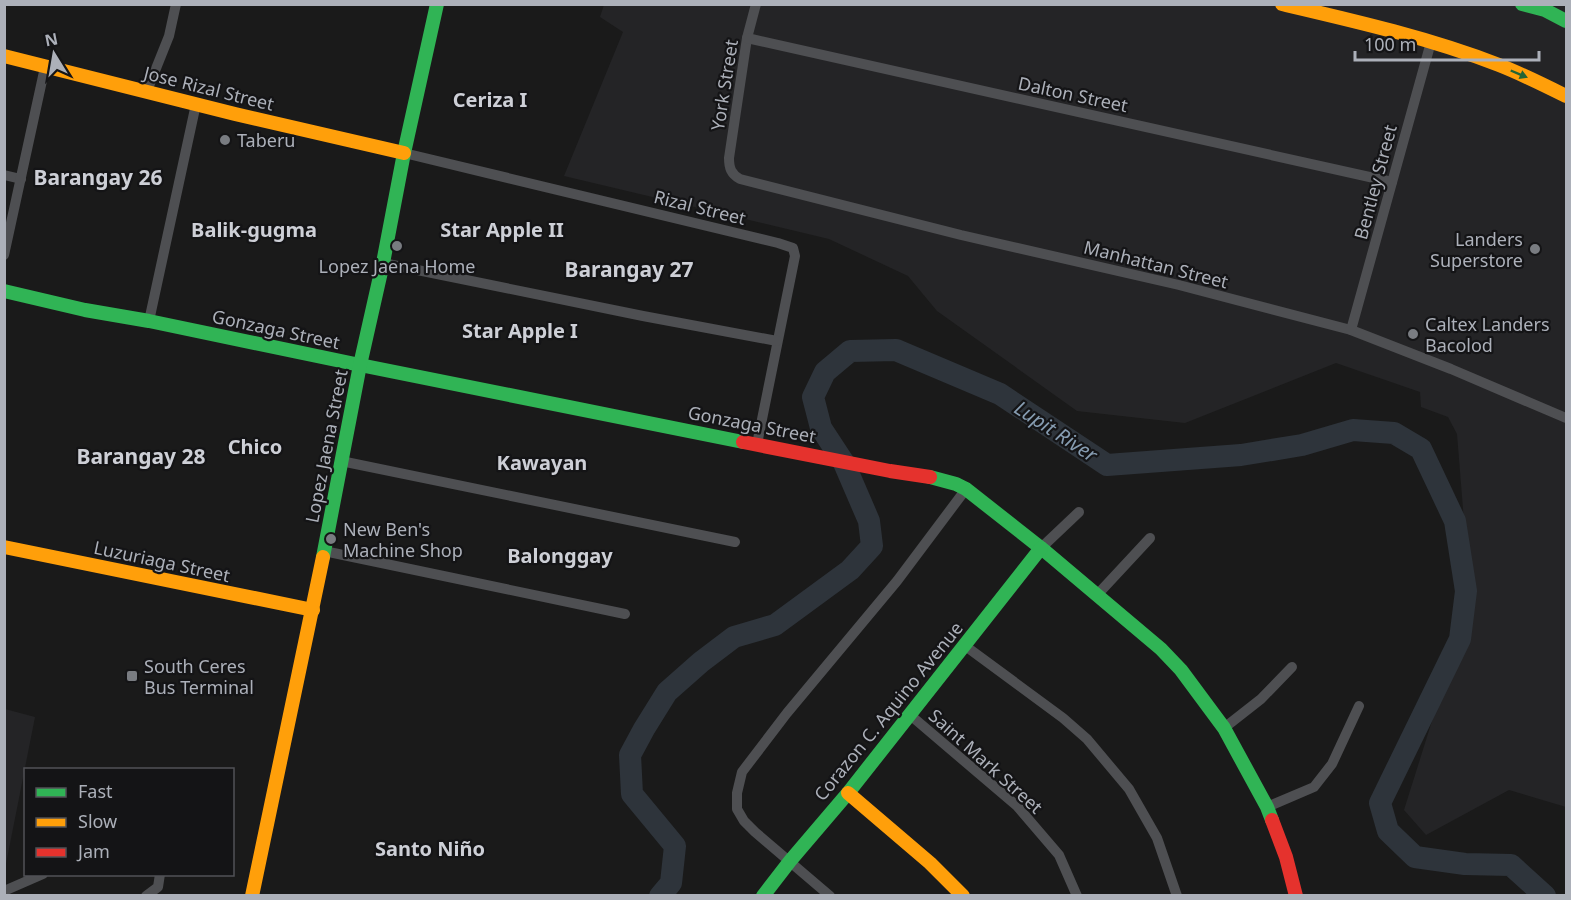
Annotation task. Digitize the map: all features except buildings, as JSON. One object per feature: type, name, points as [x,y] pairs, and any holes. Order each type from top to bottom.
[{"type":"street","points":[[147,91],[169,36],[176,4]]},
{"type":"street","name":"Lopez Jaena Street","points":[[252,896],[313,610],[360,365],[437,4]]},
{"type":"street","name":"York Street","points":[[730,171],[729,158],[747,38],[756,4]]},
{"type":"street","points":[[1282,4],[1345,18],[1431,42],[1498,65],[1566,96]]},
{"type":"street","points":[[1522,4],[1537,7],[1566,21]]},
{"type":"street","name":"Dalton Street","points":[[747,38],[1392,182]]},
{"type":"street","name":"Bentley Street","points":[[1351,330],[1431,42]]},
{"type":"street","name":"Jose Rizal Street","points":[[4,56],[404,153]]},
{"type":"street","points":[[4,255],[45,67]]},
{"type":"street","points":[[149,321],[196,104]]},
{"type":"street","name":"Rizal Street","points":[[404,153],[793,248],[795,256],[757,444]]},
{"type":"street","name":"Manhattan Street","points":[[730,171],[740,179],[961,235],[1179,285],[1351,330],[1566,418]]},
{"type":"street","points":[[4,175],[21,179]]},
{"type":"street","points":[[383,262],[633,314],[777,341]]},
{"type":"street","name":"Gonzaga Street","points":[[4,291],[85,310],[890,471],[933,477],[956,484],[966,489],[1041,548],[1161,650],[1181,670],[1224,728],[1267,807],[1286,857],[1296,896]]},
{"type":"street","points":[[341,461],[735,542]]},
{"type":"street","points":[[831,896],[755,832],[744,820],[737,809],[737,793],[742,772],[787,713],[897,581],[966,489]]},
{"type":"street","points":[[1041,548],[1079,512]]},
{"type":"street","points":[[1097,595],[1150,538]]},
{"type":"street","name":"Luzuriaga Street","points":[[4,547],[313,610]]},
{"type":"street","name":"Corazon C. Aquino Avenue","points":[[763,896],[848,793],[1041,548]]},
{"type":"street","points":[[324,550],[625,614]]},
{"type":"street","points":[[964,645],[1063,718],[1087,739],[1129,789],[1157,838],[1177,896]]},
{"type":"street","points":[[1224,728],[1261,699],[1292,667]]},
{"type":"street","points":[[1267,807],[1314,787],[1332,765],[1359,706]]},
{"type":"street","name":"Saint Mark Street","points":[[909,714],[1017,806],[1059,855],[1077,896]]},
{"type":"street","points":[[848,793],[930,863],[963,896]]},
{"type":"street","points":[[4,891],[38,876]]},
{"type":"street","points":[[147,896],[158,887],[160,876]]},
{"type":"shaded area","points":[[604,5],[1566,5],[1566,807],[1509,790],[1426,835],[1404,810],[1432,721],[1465,641],[1472,589],[1457,434],[1448,417],[1421,407],[1420,392],[1336,363],[1185,423],[1077,411],[937,311],[908,276],[829,239],[564,176],[623,32],[600,17]]},
{"type":"shaded area","points":[[4,709],[35,717],[5,869]]},
{"type":"waterway","name":"Lupit River","points":[[660,896],[671,883],[675,846],[632,794],[630,755],[667,692],[701,662],[734,637],[775,625],[850,570],[872,546],[869,521],[844,463],[821,428],[813,397],[825,372],[850,351],[896,350],[1000,394],[1107,465],[1241,455],[1302,445],[1353,430],[1394,433],[1421,449],[1455,521],[1466,591],[1460,639],[1380,803],[1388,831],[1415,857],[1465,864],[1511,865],[1545,896]]},
{"type":"traffic: fast","points":[[323,557],[360,365],[437,4]]},
{"type":"traffic: fast","points":[[1522,4],[1545,10],[1566,21]]},
{"type":"traffic: fast","points":[[4,291],[85,310],[149,321],[743,442]]},
{"type":"traffic: fast","points":[[930,477],[966,489],[1046,552],[1161,649],[1181,670],[1224,728],[1272,820]]},
{"type":"traffic: fast","points":[[763,896],[848,793],[1041,548]]},
{"type":"traffic: slow","points":[[1282,4],[1446,46],[1508,68],[1566,96]]},
{"type":"traffic: slow","points":[[4,56],[235,114],[404,153]]},
{"type":"traffic: slow","points":[[4,547],[313,610]]},
{"type":"traffic: slow","points":[[252,896],[323,557]]},
{"type":"traffic: slow","points":[[848,793],[930,863],[963,896]]},
{"type":"traffic: jam","points":[[743,442],[930,477]]},
{"type":"traffic: jam","points":[[1272,820],[1286,857],[1296,896]]},
{"type":"place","name":"Taberu","points":[[225,140]]},
{"type":"place","name":"Lopez Jaena Home","points":[[397,246]]},
{"type":"place","name":"Landers Superstore","points":[[1535,249]]},
{"type":"place","name":"Caltex Landers Bacolod","points":[[1413,334]]},
{"type":"place","name":"New Ben's Machine Shop","points":[[331,539]]},
{"type":"place","name":"South Ceres Bus Terminal","points":[[132,676]]},
{"type":"district","name":"Ceriza I","points":[[490,99]]},
{"type":"district","name":"Barangay 26","points":[[98,177]]},
{"type":"district","name":"Balik-gugma","points":[[254,229]]},
{"type":"district","name":"Star Apple II","points":[[502,229]]},
{"type":"district","name":"Barangay 27","points":[[629,269]]},
{"type":"district","name":"Star Apple I","points":[[520,330]]},
{"type":"district","name":"Chico","points":[[255,446]]},
{"type":"district","name":"Barangay 28","points":[[141,456]]},
{"type":"district","name":"Kawayan","points":[[542,462]]},
{"type":"district","name":"Balonggay","points":[[560,555]]},
{"type":"district","name":"Santo Niño","points":[[430,848]]}]
